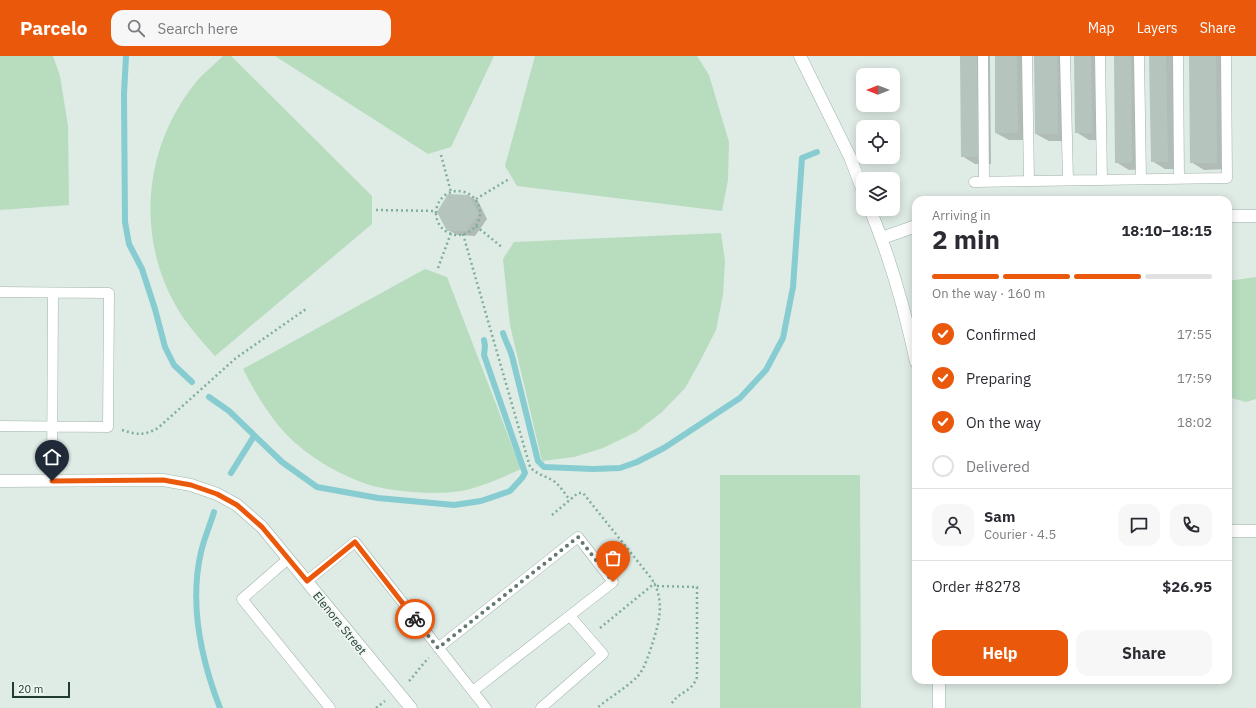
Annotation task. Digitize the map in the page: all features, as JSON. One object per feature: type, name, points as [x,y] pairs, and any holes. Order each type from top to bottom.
[{"type":"street","points":[[800,56],[850,157],[856,172]]},
{"type":"street","points":[[873,216],[882,238],[912,343]]},
{"type":"street","points":[[1232,216],[1256,216]]},
{"type":"street","points":[[882,238],[912,227]]},
{"type":"street","name":"Elenora Street","points":[[0,481],[163,480],[191,485],[217,494],[237,505],[262,527],[410,708]]},
{"type":"street","points":[[1232,531],[1256,531]]},
{"type":"street","points":[[938,684],[938,708]]},
{"type":"lane","points":[[983,56],[979,181],[1227,178],[1226,56]]},
{"type":"lane","points":[[1027,56],[1029,181]]},
{"type":"lane","points":[[1065,56],[1068,180]]},
{"type":"lane","points":[[1100,56],[1102,180]]},
{"type":"lane","points":[[1140,56],[1142,179]]},
{"type":"lane","points":[[1178,56],[1179,178]]},
{"type":"lane","points":[[0,292],[109,293],[108,427],[0,426]]},
{"type":"lane","points":[[52,481],[53,293]]},
{"type":"lane","points":[[438,648],[578,537],[613,582],[473,692]]},
{"type":"lane","points":[[307,581],[355,542],[486,708]]},
{"type":"lane","points":[[288,559],[242,599],[330,708]]},
{"type":"lane","points":[[540,708],[603,654],[570,616]]},
{"type":"path","points":[[441,155],[451,192]]},
{"type":"path","points":[[476,199],[509,179]]},
{"type":"path","points":[[459,190],[465,191],[476,199],[480,208],[480,219],[476,226],[464,234],[451,233],[443,229],[438,220],[436,211],[440,200],[451,192],[459,190]]},
{"type":"path","points":[[376,210],[436,211]]},
{"type":"path","points":[[476,226],[502,248]]},
{"type":"path","points":[[438,268],[451,233]]},
{"type":"path","points":[[464,234],[530,467],[536,473],[556,483],[570,500]]},
{"type":"path","points":[[108,427],[137,434],[148,433],[158,428],[236,358],[306,309]]},
{"type":"path","points":[[588,637],[655,583]]},
{"type":"path","points":[[656,586],[697,587],[697,677],[691,688],[675,698],[671,705]]},
{"type":"green space","points":[[0,56],[53,56],[60,76],[68,126],[69,205],[0,210]]},
{"type":"green space","points":[[223,56],[231,56],[372,196],[372,224],[215,356],[184,319],[163,279],[155,251],[151,222],[151,193],[156,165],[164,137],[177,111],[196,82]]},
{"type":"green space","points":[[275,56],[494,56],[451,147],[428,154]]},
{"type":"green space","points":[[535,56],[697,56],[709,75],[729,142],[728,180],[722,211],[517,186],[505,166]]},
{"type":"green space","points":[[721,233],[725,261],[723,295],[716,330],[685,388],[662,412],[636,432],[603,448],[574,457],[542,461],[510,325],[503,259],[514,242]]},
{"type":"green space","points":[[425,269],[447,277],[521,469],[484,485],[461,491],[428,493],[383,488],[350,478],[338,472],[305,451],[287,435],[262,403],[243,369]]},
{"type":"green space","points":[[1256,277],[1256,399],[1246,402],[1232,398],[1232,280]]},
{"type":"green space","points":[[720,475],[860,475],[861,708],[720,708]]},
{"type":"building","points":[[960,56],[977,56],[979,157],[961,157]]},
{"type":"building","points":[[995,56],[1017,56],[1018,133],[995,133]]},
{"type":"building","points":[[1034,56],[1057,56],[1058,134],[1035,134]]},
{"type":"building","points":[[1074,56],[1091,56],[1092,133],[1075,133]]},
{"type":"building","points":[[1114,56],[1131,56],[1132,163],[1115,163]]},
{"type":"building","points":[[1149,56],[1166,56],[1168,162],[1151,162]]},
{"type":"building","points":[[1189,56],[1216,56],[1217,163],[1190,163]]},
{"type":"building","points":[[448,194],[469,195],[479,214],[466,231],[447,231],[437,212]]},
{"type":"waterway","points":[[126,56],[124,94],[125,222],[129,244],[142,269],[165,347],[174,365],[192,382]]},
{"type":"waterway","points":[[503,333],[512,356],[538,461],[544,467],[593,469],[620,468],[637,462],[664,448],[740,398],[766,370],[783,338],[793,287],[802,158],[817,152]]},
{"type":"waterway","points":[[209,397],[229,411],[282,462],[317,487],[378,498],[454,505],[481,501],[510,491],[525,473],[484,355],[484,340]]},
{"type":"waterway","points":[[231,473],[254,436]]},
{"type":"waterway","points":[[214,512],[201,552],[196,591],[202,651],[220,708]]},
{"type":"way so far","points":[[415,619],[438,648],[578,537],[613,582]]},
{"type":"route","points":[[52,481],[163,480],[191,485],[217,494],[237,505],[262,527],[307,581],[355,542],[415,619]]}]
